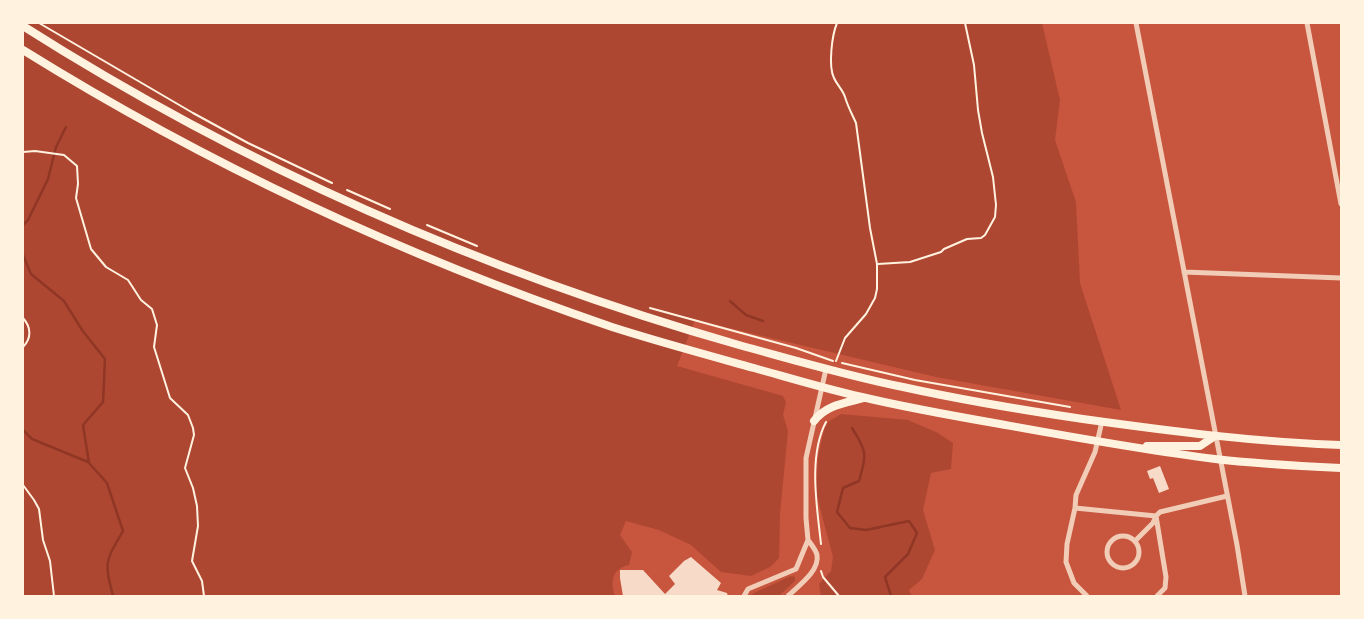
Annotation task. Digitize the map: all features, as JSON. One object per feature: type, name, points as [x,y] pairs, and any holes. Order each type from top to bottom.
[{"type":"main road","points":[[23,26],[129,91],[313,186],[493,264],[656,321],[826,369],[1006,407],[1215,436],[1341,445]]},
{"type":"main road","points":[[23,50],[120,108],[308,205],[482,280],[604,324],[865,398],[1129,447],[1219,459],[1341,468]]},
{"type":"main road","points":[[814,421],[830,407],[865,398]]},
{"type":"main road","points":[[1129,447],[1200,446],[1215,436]]},
{"type":"street","points":[[1136,23],[1245,596]]},
{"type":"street","points":[[1307,23],[1341,204]]},
{"type":"street","points":[[1184,272],[1341,278]]},
{"type":"street","points":[[744,596],[748,589],[796,569],[808,540],[806,458],[826,369]]},
{"type":"street","points":[[1087,596],[1074,583],[1066,562],[1067,544],[1076,495],[1093,456],[1102,421]]},
{"type":"street","points":[[1135,541],[1160,512],[1227,496]]},
{"type":"street","points":[[1075,508],[1156,516]]},
{"type":"street","points":[[1156,516],[1166,577],[1165,588],[1157,596]]},
{"type":"street","points":[[1122,536],[1135,541],[1139,551],[1135,562],[1126,567],[1111,563],[1107,548],[1112,539],[1122,536]]},
{"type":"street","points":[[788,596],[817,565],[817,553],[808,540]]},
{"type":"street","points":[[796,569],[806,579]]},
{"type":"path","points":[[38,23],[248,143],[337,186]]},
{"type":"path","points":[[836,362],[845,338],[866,314],[876,298],[877,289],[877,264],[856,123],[831,70],[834,33],[838,23]]},
{"type":"path","points":[[877,264],[910,262],[941,252],[967,239],[981,238],[994,220],[996,205],[993,177],[982,133],[974,65],[965,23]]},
{"type":"path","points":[[23,152],[64,155],[77,166],[76,198],[92,249],[106,267],[128,280],[141,300],[152,309],[156,325],[154,347],[170,398],[188,415],[193,428],[194,435],[185,468],[197,506],[198,526],[192,561],[202,581],[204,596]]},
{"type":"path","points":[[347,190],[390,209]]},
{"type":"path","points":[[424,224],[484,248]]},
{"type":"path","points":[[649,308],[796,348],[836,362],[915,380],[1080,409]]},
{"type":"path","points":[[23,318],[30,331],[29,339],[23,347]]},
{"type":"path","points":[[821,544],[815,487],[820,435],[827,420]]},
{"type":"path","points":[[23,485],[39,509],[54,596]]},
{"type":"path","points":[[821,572],[822,577],[839,596]]},
{"type":"shaded area","points":[[23,23],[1042,23],[1060,100],[1055,140],[1076,202],[1080,283],[1121,410],[936,377],[695,320],[677,366],[783,396],[786,402],[783,415],[788,431],[780,514],[779,558],[770,567],[751,576],[721,572],[691,545],[659,530],[626,521],[620,535],[632,552],[629,565],[619,569],[614,576],[615,596],[23,596]]},
{"type":"shaded area","points":[[841,414],[908,420],[953,443],[951,469],[931,473],[923,510],[935,550],[922,579],[909,590],[912,596],[821,596],[819,584],[831,571],[833,557],[816,493],[818,456],[828,422]]},
{"type":"shaded area","points":[[791,576],[795,577],[795,581],[779,596],[751,596],[754,593]]},
{"type":"building","points":[[1160,466],[1169,489],[1159,493],[1147,471]]},
{"type":"building","points":[[691,557],[721,583],[717,590],[727,593],[728,596],[623,596],[620,570],[643,570],[665,594],[675,584],[669,576]]},
{"type":"waterway","points":[[23,225],[48,179],[56,147],[66,127]]},
{"type":"waterway","points":[[23,255],[31,274],[64,301],[105,359],[103,402],[83,425],[89,463],[107,483],[123,531],[107,568],[113,596]]},
{"type":"waterway","points":[[730,301],[746,315],[763,321]]},
{"type":"waterway","points":[[852,428],[863,448],[863,465],[859,481],[843,488],[837,512],[850,528],[866,530],[909,521],[917,533],[908,554],[885,577],[891,596]]},
{"type":"waterway","points":[[23,430],[32,439],[88,462]]}]
